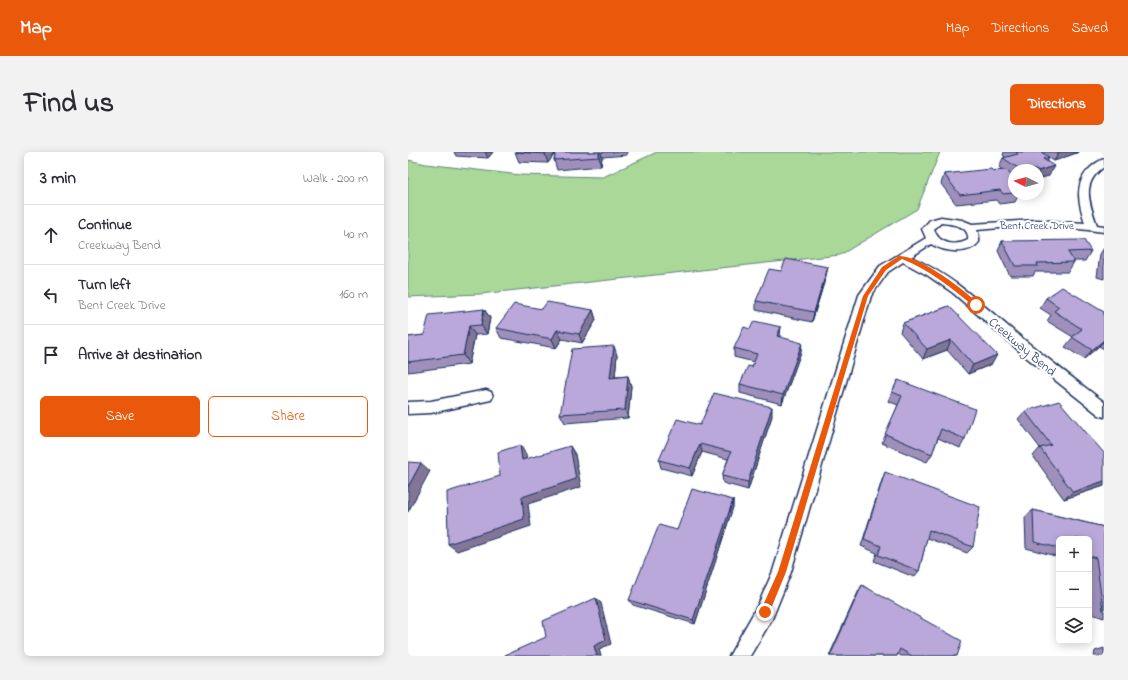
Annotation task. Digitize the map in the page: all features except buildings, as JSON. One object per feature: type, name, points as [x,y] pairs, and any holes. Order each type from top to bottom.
[{"type":"street","points":[[1092,226],[1082,198],[1084,187],[1094,168],[1104,162]]},
{"type":"street","points":[[949,220],[964,224],[970,228],[975,237],[973,242],[962,247],[945,246],[932,239],[928,230],[934,222],[949,220]]},
{"type":"street","name":"Bent Creek Drive","points":[[970,228],[1016,223],[1049,223],[1104,228]]},
{"type":"street","points":[[739,656],[765,612],[782,572],[865,296],[884,269],[932,239]]},
{"type":"street","name":"Creekway Bend","points":[[901,257],[922,265],[940,276],[976,305],[1007,333],[1104,411]]},
{"type":"street","points":[[408,408],[431,407],[486,396]]},
{"type":"green space","points":[[657,152],[940,152],[917,209],[840,255],[480,294],[408,297],[408,160],[426,164],[520,175],[603,177]]},
{"type":"route","points":[[765,612],[782,572],[832,411],[865,296],[884,269],[901,257],[922,265],[940,276],[976,305]]}]
